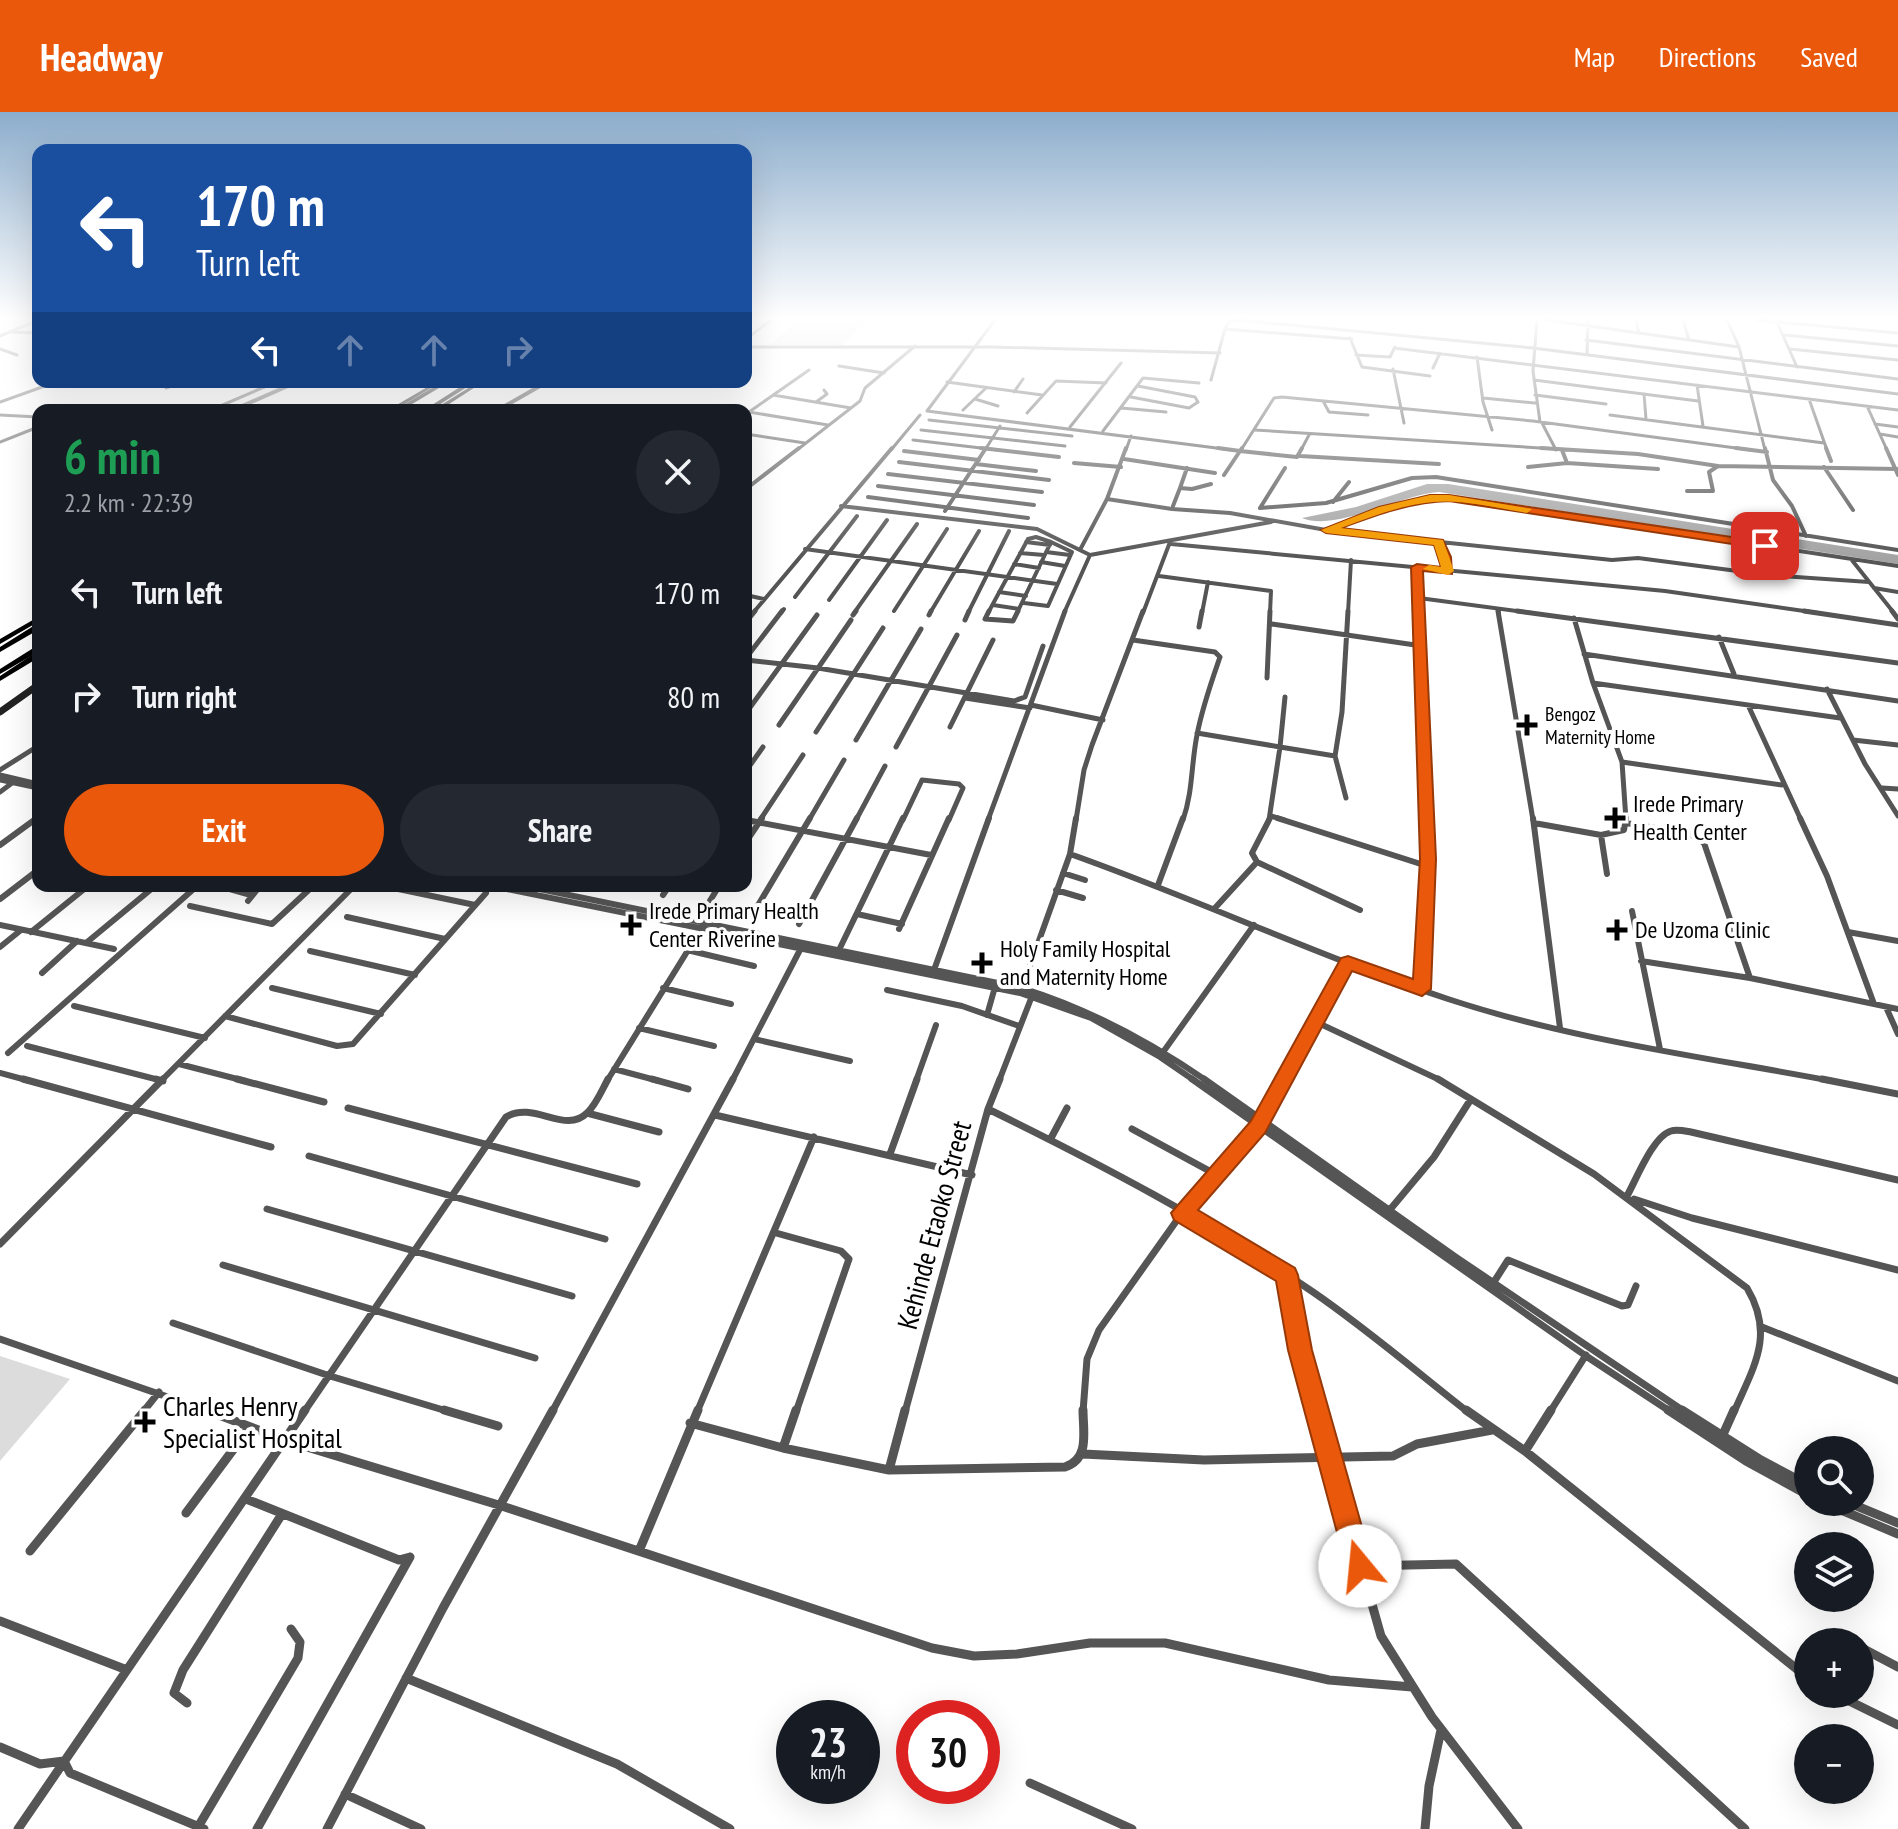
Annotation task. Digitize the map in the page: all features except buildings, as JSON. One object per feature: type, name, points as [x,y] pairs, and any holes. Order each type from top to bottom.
[{"type":"highway","points":[[1,646],[32,629]]},
{"type":"highway","points":[[0,672],[32,653]]},
{"type":"main road","points":[[1,646],[32,623]]},
{"type":"main road","points":[[0,679],[32,659]]},
{"type":"main road","points":[[0,710],[32,688]]},
{"type":"street","points":[[804,400],[851,408]]},
{"type":"street","points":[[752,484],[860,400]]},
{"type":"street","points":[[934,400],[927,411],[1103,431],[1240,451],[1439,464]]},
{"type":"street","points":[[963,410],[974,400]]},
{"type":"street","points":[[979,400],[998,406]]},
{"type":"street","points":[[1027,413],[1038,400]]},
{"type":"street","points":[[1070,427],[1092,400]]},
{"type":"street","points":[[1103,431],[1128,400]]},
{"type":"street","points":[[1147,400],[1189,408],[1194,407],[1197,400]]},
{"type":"street","points":[[1224,475],[1273,400]]},
{"type":"street","points":[[1309,400],[1541,422],[1767,452]]},
{"type":"street","points":[[1399,400],[1404,423]]},
{"type":"street","points":[[1483,400],[1492,430]]},
{"type":"street","points":[[1505,400],[1535,403],[1556,450]]},
{"type":"street","points":[[1575,400],[1606,404]]},
{"type":"street","points":[[1644,400],[1646,419]]},
{"type":"street","points":[[1691,400],[1698,401],[1703,426]]},
{"type":"street","points":[[1753,400],[1776,486],[1792,506],[1806,536]]},
{"type":"street","points":[[1809,400],[1831,461]]},
{"type":"street","points":[[1818,400],[1898,410]]},
{"type":"street","points":[[1323,401],[1329,412],[1368,415]]},
{"type":"street","points":[[1867,406],[1898,475]]},
{"type":"street","points":[[1121,408],[1166,412]]},
{"type":"street","points":[[752,414],[828,425]]},
{"type":"street","points":[[0,415],[32,417]]},
{"type":"street","points":[[752,614],[920,415]]},
{"type":"street","points":[[1610,415],[1824,443]]},
{"type":"street","points":[[929,420],[1072,436]]},
{"type":"street","points":[[940,517],[1004,420]]},
{"type":"street","points":[[1875,424],[1898,427]]},
{"type":"street","points":[[0,442],[32,429]]},
{"type":"street","points":[[921,430],[1065,446]]},
{"type":"street","points":[[1255,430],[1638,454],[1718,466],[1897,469]]},
{"type":"street","points":[[1880,434],[1898,437]]},
{"type":"street","points":[[752,435],[805,443]]},
{"type":"street","points":[[1300,456],[1309,435]]},
{"type":"street","points":[[1081,548],[1107,499],[1131,436]]},
{"type":"street","points":[[913,440],[1059,457]]},
{"type":"street","points":[[1562,450],[1567,463]]},
{"type":"street","points":[[904,451],[1036,471]]},
{"type":"street","points":[[1124,459],[1215,473]]},
{"type":"street","points":[[899,462],[1049,480]]},
{"type":"street","points":[[1074,463],[1121,467]]},
{"type":"street","points":[[1528,467],[1567,463],[1658,469]]},
{"type":"street","points":[[1687,491],[1713,491],[1709,472],[1718,466]]},
{"type":"street","points":[[1824,467],[1853,510]]},
{"type":"street","points":[[1173,506],[1187,468]]},
{"type":"street","points":[[1253,517],[1285,468]]},
{"type":"street","points":[[888,474],[1042,492]]},
{"type":"street","points":[[1260,508],[1333,502],[1412,478],[1436,477],[1898,550]]},
{"type":"street","points":[[1333,502],[1349,482]]},
{"type":"street","points":[[1180,488],[1192,489],[1211,484]]},
{"type":"street","points":[[878,486],[1034,505]]},
{"type":"street","points":[[868,497],[1028,518]]},
{"type":"street","points":[[1326,530],[1383,509],[1430,498],[1449,498],[1898,566]]},
{"type":"street","points":[[1107,499],[1253,517],[1326,530],[1612,560],[1638,558],[1768,575],[1869,582]]},
{"type":"street","points":[[841,506],[1037,529],[1090,555],[1275,521]]},
{"type":"street","points":[[795,597],[857,516]]},
{"type":"street","points":[[829,600],[887,520]]},
{"type":"street","points":[[779,725],[917,524]]},
{"type":"street","points":[[894,611],[947,529]]},
{"type":"street","points":[[929,615],[979,531]]},
{"type":"street","points":[[965,620],[1009,531]]},
{"type":"street","points":[[1024,603],[1048,606],[1070,555],[1068,548],[1036,537],[1026,542],[985,619],[1012,623],[1050,543]]},
{"type":"street","points":[[1170,542],[1665,591],[1898,625]]},
{"type":"street","points":[[1022,988],[1070,854],[1084,770],[1170,542]]},
{"type":"street","points":[[1439,542],[1448,571]]},
{"type":"street","points":[[805,549],[1057,584]]},
{"type":"street","points":[[1020,553],[1070,555]]},
{"type":"street","points":[[934,970],[1000,779],[1075,584],[1090,555]]},
{"type":"street","points":[[1850,558],[1898,619]]},
{"type":"street","points":[[1346,798],[1335,756],[1348,636],[1351,560]]},
{"type":"street","points":[[1014,564],[1065,566]]},
{"type":"street","points":[[1417,567],[1427,866],[1422,989]]},
{"type":"street","points":[[1159,576],[1271,591],[1272,624],[1267,678]]},
{"type":"street","points":[[1199,627],[1208,582]]},
{"type":"street","points":[[1874,588],[1898,592]]},
{"type":"street","points":[[999,592],[1026,596]]},
{"type":"street","points":[[752,596],[764,599]]},
{"type":"street","points":[[1419,598],[1898,663]]},
{"type":"street","points":[[993,605],[1019,609]]},
{"type":"street","points":[[752,651],[784,609]]},
{"type":"street","points":[[1498,609],[1534,823],[1560,1028]]},
{"type":"street","points":[[752,705],[817,615]]},
{"type":"street","points":[[1534,823],[1601,835],[1624,830],[1626,823],[1622,762],[1593,683],[1574,618]]},
{"type":"street","points":[[1272,624],[1422,646]]},
{"type":"street","points":[[816,732],[883,628]]},
{"type":"street","points":[[856,740],[921,629]]},
{"type":"street","points":[[896,747],[957,635]]},
{"type":"street","points":[[1719,637],[1734,675]]},
{"type":"street","points":[[950,727],[993,640]]},
{"type":"street","points":[[1133,640],[1219,654],[1197,733],[1191,774],[1192,795],[1158,885]]},
{"type":"street","points":[[966,696],[1021,701],[1043,646]]},
{"type":"street","points":[[1584,654],[1898,701]]},
{"type":"street","points":[[752,660],[855,674],[1103,720]]},
{"type":"street","points":[[1593,683],[1840,718]]},
{"type":"street","points":[[1827,689],[1840,718],[1898,816]]},
{"type":"street","points":[[1285,697],[1271,816],[1252,853],[1257,862],[1360,910]]},
{"type":"street","points":[[1748,705],[1782,785],[1827,876],[1874,1004]]},
{"type":"street","points":[[1197,733],[1335,756]]},
{"type":"street","points":[[1853,740],[1898,745]]},
{"type":"street","points":[[752,763],[763,747]]},
{"type":"street","points":[[0,775],[32,751]]},
{"type":"street","points":[[752,833],[803,755]]},
{"type":"street","points":[[754,912],[844,760]]},
{"type":"street","points":[[1622,762],[1782,785]]},
{"type":"street","points":[[799,924],[885,766]]},
{"type":"street","points":[[0,775],[12,783],[32,785]]},
{"type":"street","points":[[0,775],[32,784]]},
{"type":"street","points":[[839,950],[922,780],[959,784],[963,788],[900,927],[857,914]]},
{"type":"street","points":[[0,792],[12,783]]},
{"type":"street","points":[[1882,788],[1898,789]]},
{"type":"street","points":[[1271,816],[1427,866]]},
{"type":"street","points":[[0,845],[32,821]]},
{"type":"street","points":[[752,821],[931,855]]},
{"type":"street","points":[[1626,823],[1690,834],[1704,843],[1750,978]]},
{"type":"street","points":[[1601,835],[1607,874]]},
{"type":"street","points":[[1070,854],[1158,885],[1348,962],[1526,1022],[1898,1095]]},
{"type":"street","points":[[1215,908],[1257,862]]},
{"type":"street","points":[[1063,873],[1085,880]]},
{"type":"street","points":[[0,899],[32,875]]},
{"type":"street","points":[[1056,890],[1083,898]]},
{"type":"street","points":[[31,932],[81,892]]},
{"type":"street","points":[[86,943],[148,892]]},
{"type":"street","points":[[8,1053],[190,892]]},
{"type":"street","points":[[234,892],[250,898],[255,892]]},
{"type":"street","points":[[190,906],[272,924],[307,892]]},
{"type":"street","points":[[0,1244],[348,892]]},
{"type":"street","points":[[413,892],[475,905]]},
{"type":"street","points":[[225,1016],[345,1047],[353,1044],[486,892]]},
{"type":"street","points":[[547,892],[995,986],[1091,1018],[1162,1055]]},
{"type":"street","points":[[708,904],[715,892]]},
{"type":"street","points":[[1632,911],[1660,1049]]},
{"type":"street","points":[[347,917],[445,939]]},
{"type":"street","points":[[0,925],[114,949]]},
{"type":"street","points":[[1162,1055],[1254,925]]},
{"type":"street","points":[[18,1829],[513,1111],[523,1109],[569,1122],[577,1122],[587,1113],[703,926]]},
{"type":"street","points":[[0,947],[21,930]]},
{"type":"street","points":[[1848,932],[1898,941]]},
{"type":"street","points":[[42,973],[77,941]]},
{"type":"street","points":[[802,946],[839,950],[934,970],[948,976]]},
{"type":"street","points":[[327,1829],[406,1678],[715,1115],[802,946]]},
{"type":"street","points":[[687,950],[754,966]]},
{"type":"street","points":[[310,951],[415,975]]},
{"type":"street","points":[[1641,961],[1750,978],[1898,1009]]},
{"type":"street","points":[[690,1423],[783,1448],[889,1470],[1065,1467],[1075,1464],[1083,1454],[1087,1359],[1099,1330],[1182,1213],[1260,1124],[1348,962]]},
{"type":"street","points":[[995,986],[1022,988],[1096,1014],[1162,1055],[1491,1286],[1769,1475],[1794,1488]]},
{"type":"street","points":[[987,1015],[995,986]]},
{"type":"street","points":[[272,988],[381,1014]]},
{"type":"street","points":[[663,988],[731,1004]]},
{"type":"street","points":[[887,990],[1019,1026]]},
{"type":"street","name":"Kehinde Etaoko Street","points":[[889,1470],[988,1109],[1032,996]]},
{"type":"street","points":[[74,1006],[205,1038]]},
{"type":"street","points":[[1886,1007],[1898,1034]]},
{"type":"street","points":[[1314,1021],[1357,1038],[1532,1133],[1627,1196],[1747,1288],[1756,1303],[1762,1327],[1744,1391],[1721,1440]]},
{"type":"street","points":[[890,1154],[936,1025]]},
{"type":"street","points":[[639,1028],[714,1046]]},
{"type":"street","points":[[754,1039],[850,1061]]},
{"type":"street","points":[[27,1046],[163,1081]]},
{"type":"street","points":[[179,1064],[324,1102]]},
{"type":"street","points":[[614,1069],[688,1089]]},
{"type":"street","points":[[0,1073],[271,1147]]},
{"type":"street","points":[[1386,1213],[1434,1157],[1471,1099]]},
{"type":"street","points":[[348,1108],[637,1184]]},
{"type":"street","points":[[1050,1140],[1067,1108]]},
{"type":"street","points":[[988,1109],[1182,1213],[1287,1275],[1492,1430],[1525,1451],[1794,1667]]},
{"type":"street","points":[[587,1113],[659,1132]]},
{"type":"street","points":[[715,1115],[972,1175]]},
{"type":"street","points":[[1132,1129],[1215,1174]]},
{"type":"street","points":[[1627,1196],[1652,1150],[1662,1137],[1672,1131],[1691,1132],[1898,1180]]},
{"type":"street","points":[[639,1551],[690,1423],[776,1233],[814,1137]]},
{"type":"street","points":[[309,1156],[605,1239]]},
{"type":"street","points":[[1627,1196],[1692,1218],[1898,1270]]},
{"type":"street","points":[[267,1209],[572,1296]]},
{"type":"street","points":[[776,1233],[841,1251],[849,1259],[783,1448]]},
{"type":"street","points":[[1491,1286],[1508,1260],[1622,1306],[1628,1305],[1636,1286]]},
{"type":"street","points":[[223,1265],[535,1358]]},
{"type":"street","points":[[1287,1275],[1300,1350],[1328,1458],[1384,1644],[1441,1730],[1518,1829]]},
{"type":"street","points":[[173,1323],[330,1376],[498,1426]]},
{"type":"street","points":[[1762,1327],[1898,1381]]},
{"type":"street","points":[[0,1339],[159,1392],[287,1441],[502,1506],[932,1648],[974,1656],[1017,1654],[1090,1643],[1165,1643],[1329,1680],[1412,1687]]},
{"type":"street","points":[[1525,1451],[1588,1352]]},
{"type":"street","points":[[30,1551],[159,1392]]},
{"type":"street","points":[[186,1513],[250,1427]]},
{"type":"street","points":[[1083,1454],[1204,1460],[1393,1456],[1417,1444],[1492,1430]]},
{"type":"street","points":[[1721,1440],[1794,1478]]},
{"type":"street","points":[[246,1499],[399,1560],[410,1557],[257,1829]]},
{"type":"street","points":[[1874,1513],[1898,1523]]},
{"type":"street","points":[[187,1703],[174,1693],[183,1670],[282,1514]]},
{"type":"street","points":[[1855,1516],[1898,1534]]},
{"type":"street","points":[[1360,1566],[1456,1564],[1745,1829]]},
{"type":"street","points":[[0,1621],[127,1670]]},
{"type":"street","points":[[64,1761],[70,1773],[201,1828],[298,1658],[300,1642],[291,1629]]},
{"type":"street","points":[[1874,1654],[1898,1667]]},
{"type":"street","points":[[406,1678],[605,1759],[730,1829]]},
{"type":"street","points":[[1863,1708],[1898,1725]]},
{"type":"street","points":[[1425,1829],[1429,1786],[1441,1730]]},
{"type":"street","points":[[0,1747],[40,1764],[64,1761]]},
{"type":"street","points":[[1030,1783],[1132,1829]]},
{"type":"street","points":[[345,1794],[421,1829]]},
{"type":"shaded area","points":[[1427,484],[1448,484],[1898,555],[1898,564],[1439,492],[1350,517],[1316,521],[1302,518],[1356,507]]},
{"type":"shaded area","points":[[0,1356],[70,1379],[0,1461]]},
{"type":"slow traffic","points":[[1429,569],[1448,571],[1439,542],[1326,530],[1383,509],[1430,498],[1527,509]]},
{"type":"place","name":"Bengoz Maternity Home","points":[[1527,725]]},
{"type":"place","name":"Irede Primary Health Center","points":[[1615,818]]},
{"type":"place","name":"Irede Primary Health Center Riverine","points":[[631,925]]},
{"type":"place","name":"De Uzoma Clinic","points":[[1617,930]]},
{"type":"place","name":"Holy Family Hospital and Maternity Home","points":[[982,963]]},
{"type":"place","name":"Charles Henry Specialist Hospital","points":[[145,1422]]},
{"type":"route","points":[[1360,1566],[1300,1350],[1287,1275],[1182,1213],[1258,1127],[1348,962],[1422,989],[1428,859],[1417,567],[1448,571],[1446,557],[1439,542],[1326,530],[1383,509],[1430,498],[1449,498],[1765,546]]}]
